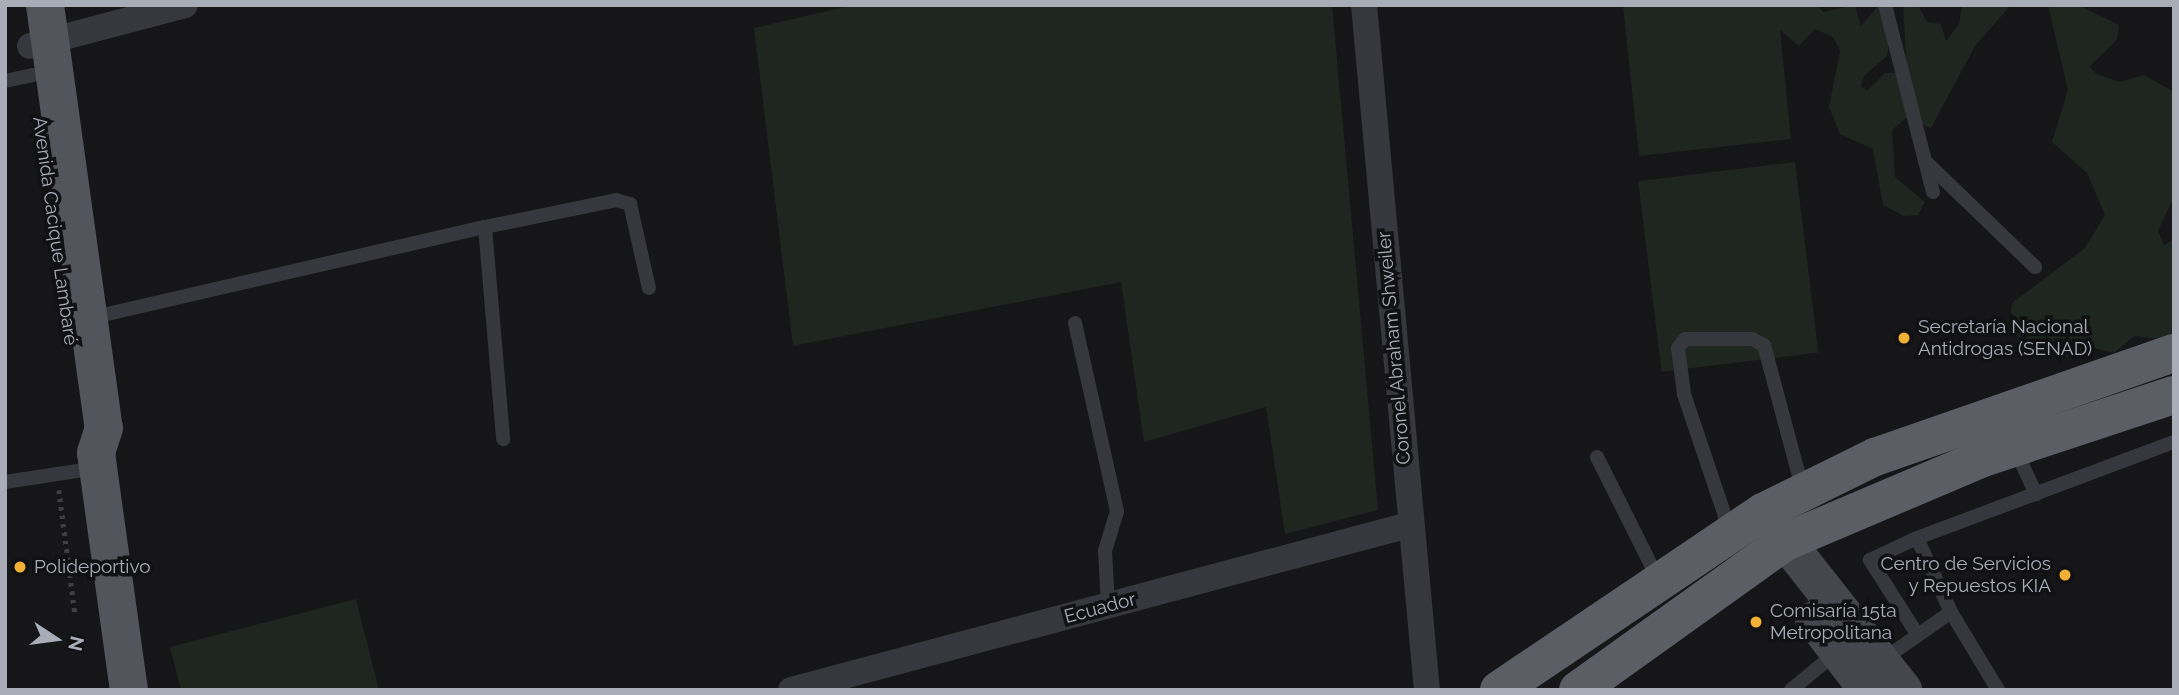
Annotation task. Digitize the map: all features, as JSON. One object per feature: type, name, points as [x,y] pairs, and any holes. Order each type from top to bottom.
[{"type":"highway","points":[[1578,690],[1804,492],[1875,457],[2174,353]]},
{"type":"highway","points":[[1499,690],[1659,583],[1757,534],[1886,495],[2014,448],[2174,395]]},
{"type":"main road","name":"Avenida Cacique Lambaré","points":[[24,5],[89,318],[104,428],[97,460]]},
{"type":"main road","name":"Avenida Cacique Lambaré","points":[[33,50],[83,433],[97,460],[129,690]]},
{"type":"main road","points":[[1757,534],[1838,651],[1883,680]]},
{"type":"main road","points":[[1757,534],[1883,680]]},
{"type":"street","points":[[33,50],[122,13],[185,5]]},
{"type":"street","name":"Coronel Abraham Shweiler","points":[[1364,5],[1409,525],[1427,690]]},
{"type":"street","name":"Ecuador","points":[[791,690],[1409,525]]},
{"type":"lane","points":[[1885,5],[1933,192]]},
{"type":"lane","points":[[1923,159],[2035,267]]},
{"type":"lane","points":[[89,318],[485,227],[616,200],[630,204],[649,288]]},
{"type":"lane","points":[[485,227],[503,439]]},
{"type":"lane","points":[[1075,323],[1117,511],[1105,551],[1108,605]]},
{"type":"lane","points":[[1757,534],[1684,394],[1678,348],[1685,339],[1752,339],[1764,345],[1804,492]]},
{"type":"lane","points":[[1917,634],[1870,560],[1917,538],[2174,442]]},
{"type":"lane","points":[[2014,448],[2036,494]]},
{"type":"lane","points":[[1597,457],[1659,583]]},
{"type":"lane","points":[[5,482],[57,474],[97,460]]},
{"type":"lane","points":[[1917,538],[1951,612],[1998,690]]},
{"type":"lane","points":[[1883,680],[1917,634],[1951,612]]},
{"type":"lane","points":[[1791,690],[1838,651]]},
{"type":"path","points":[[57,474],[75,614]]},
{"type":"shaded area","points":[[853,5],[1332,5],[1378,510],[1285,534],[1266,407],[1144,442],[1121,282],[793,346],[754,28]]},
{"type":"shaded area","points":[[1623,5],[1817,5],[1823,12],[1855,5],[1861,26],[1879,5],[1892,17],[1887,56],[1864,76],[1861,86],[1867,91],[1885,73],[1907,73],[1903,5],[1918,5],[1927,22],[1941,24],[1946,41],[1959,24],[1962,5],[2011,5],[1975,46],[1931,128],[1906,118],[1892,130],[1895,177],[1925,202],[1918,215],[1904,216],[1883,205],[1873,149],[1840,134],[1829,107],[1840,51],[1833,37],[1815,29],[1799,46],[1780,30],[1791,139],[1639,156]]},
{"type":"shaded area","points":[[2048,5],[2078,5],[2119,25],[2117,40],[2090,66],[2096,74],[2120,82],[2144,75],[2174,92],[2174,197],[2158,231],[2164,245],[2174,239],[2174,337],[2167,340],[2134,336],[2114,353],[2086,346],[2084,356],[2063,357],[2037,352],[2009,330],[2012,303],[2085,248],[2105,215],[2087,173],[2052,142],[2068,90]]},
{"type":"shaded area","points":[[1795,162],[1818,353],[1662,372],[1638,181]]},
{"type":"shaded area","points":[[356,599],[379,690],[181,690],[170,647]]},
{"type":"place","name":"Secretaría Nacional Antidrogas (SENAD)","points":[[1904,338]]},
{"type":"place","name":"Polideportivo","points":[[20,567]]},
{"type":"place","name":"Centro de Servicios y Repuestos KIA","points":[[2065,575]]},
{"type":"place","name":"Comisaría 15ta Metropolitana","points":[[1756,622]]}]
